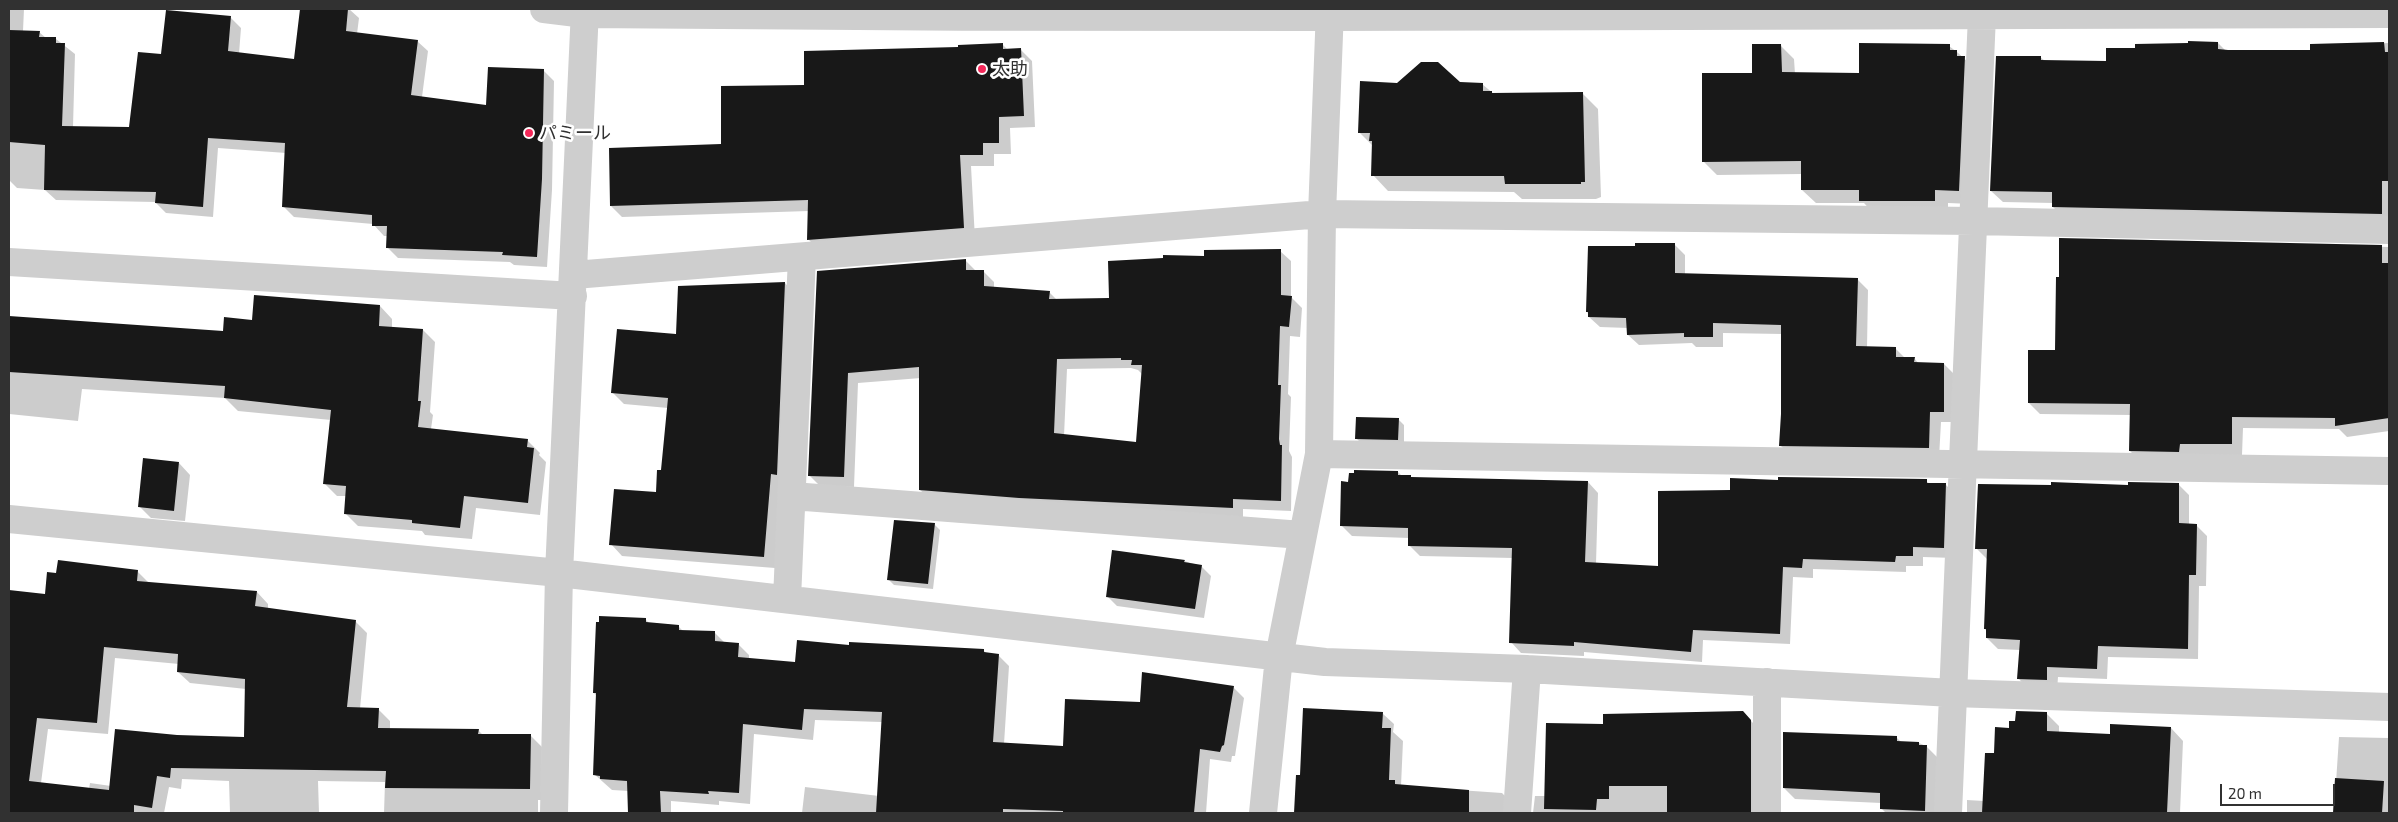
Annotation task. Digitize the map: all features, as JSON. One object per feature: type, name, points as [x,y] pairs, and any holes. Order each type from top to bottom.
[{"type":"street","points":[[544,9],[585,11],[891,13],[1982,14],[2134,11],[2389,14]]},
{"type":"street","points":[[554,813],[559,573],[574,286],[585,11]]},
{"type":"street","points":[[1263,813],[1279,657],[1319,454],[1322,214],[1330,13]]},
{"type":"street","points":[[1948,813],[1952,692],[1975,221],[1982,14]]},
{"type":"street","points":[[9,262],[574,286],[802,257],[1322,214],[1975,221],[2389,230]]},
{"type":"street","points":[[787,599],[802,257]]},
{"type":"street","points":[[1319,454],[2389,471]]},
{"type":"street","points":[[792,496],[1302,535]]},
{"type":"street","points":[[9,519],[559,573],[1325,662],[1527,669],[1952,692],[2389,707]]},
{"type":"street","points":[[1517,813],[1527,669]]},
{"type":"street","points":[[1767,682],[1767,813]]},
{"type":"building","points":[[300,9],[348,9],[346,31],[418,40],[411,95],[486,105],[488,67],[544,69],[542,179],[537,257],[502,255],[503,252],[386,248],[387,226],[372,226],[372,215],[282,207],[285,143],[208,138],[203,207],[155,203],[156,192],[44,190],[45,145],[9,142],[9,30],[40,31],[39,37],[56,37],[56,43],[65,43],[62,126],[129,127],[138,52],[161,54],[166,10],[231,16],[228,51],[294,59]]},
{"type":"building","points":[[2188,41],[2218,42],[2218,49],[2228,50],[2310,50],[2310,44],[2384,42],[2385,52],[2389,52],[2389,181],[2382,181],[2382,214],[2052,207],[2052,192],[1990,191],[1996,56],[2041,56],[2041,60],[2106,61],[2106,48],[2135,48],[2135,44],[2188,43]]},
{"type":"building","points":[[1003,43],[1003,49],[1021,48],[1024,116],[999,117],[999,143],[983,143],[983,155],[960,155],[964,228],[807,240],[808,200],[610,206],[609,148],[721,144],[721,86],[804,85],[804,51],[958,47],[958,45]]},
{"type":"building","points":[[1859,43],[1950,44],[1950,50],[1957,50],[1957,56],[1965,56],[1959,191],[1935,190],[1935,201],[1859,201],[1859,190],[1801,190],[1801,161],[1702,162],[1702,73],[1752,73],[1752,44],[1781,44],[1782,72],[1859,73]]},
{"type":"building","points":[[1421,62],[1438,62],[1460,82],[1483,83],[1483,91],[1492,91],[1492,93],[1583,92],[1585,182],[1581,182],[1581,184],[1505,184],[1504,176],[1371,176],[1372,141],[1369,141],[1370,133],[1358,133],[1360,81],[1397,83]]},
{"type":"building","points":[[2059,238],[2382,245],[2382,263],[2389,263],[2389,418],[2335,426],[2335,418],[2232,417],[2232,444],[2180,444],[2179,452],[2129,451],[2130,404],[2028,403],[2028,350],[2055,350],[2056,277],[2059,277]]},
{"type":"building","points":[[1635,243],[1675,243],[1675,273],[1858,278],[1856,346],[1896,347],[1896,357],[1915,357],[1914,362],[1944,363],[1944,412],[1930,412],[1929,448],[1779,446],[1781,325],[1713,323],[1713,337],[1684,337],[1684,333],[1627,335],[1626,318],[1588,317],[1588,312],[1586,312],[1588,246],[1635,246]]},
{"type":"building","points":[[1281,249],[1281,295],[1292,296],[1289,327],[1280,326],[1278,385],[1281,385],[1279,439],[1280,445],[1282,445],[1281,501],[1233,499],[1233,508],[1019,498],[919,490],[919,367],[848,373],[844,477],[808,476],[817,271],[966,259],[966,270],[984,270],[984,286],[1050,291],[1049,299],[1109,298],[1108,261],[1163,258],[1163,255],[1204,256],[1204,250]],"holes":[[[1121,358],[1121,360],[1132,360],[1131,365],[1142,365],[1136,442],[1054,433],[1057,359]]]},
{"type":"building","points":[[785,282],[777,475],[771,474],[764,557],[609,545],[614,489],[656,492],[657,470],[661,470],[668,398],[611,393],[617,329],[676,334],[678,286]]},
{"type":"building","points":[[254,295],[380,305],[379,326],[423,329],[418,401],[421,401],[418,427],[528,439],[527,447],[534,448],[528,503],[464,496],[460,528],[412,523],[412,520],[344,514],[346,486],[323,484],[331,410],[224,398],[225,386],[9,372],[9,316],[223,331],[224,317],[252,320]]},
{"type":"building","points":[[1356,417],[1399,418],[1398,440],[1355,439]]},
{"type":"building","points":[[143,458],[179,462],[174,511],[138,507]]},
{"type":"building","points":[[1354,470],[1398,471],[1398,475],[1411,475],[1411,477],[1588,481],[1585,562],[1658,566],[1658,491],[1730,490],[1730,478],[1778,480],[1778,477],[1927,479],[1927,483],[1946,483],[1944,548],[1913,547],[1913,556],[1896,556],[1895,562],[1803,559],[1802,568],[1783,567],[1780,634],[1693,630],[1691,652],[1574,642],[1574,646],[1509,643],[1512,548],[1408,546],[1408,528],[1340,526],[1341,481],[1348,482],[1349,473],[1354,473]]},
{"type":"building","points":[[2051,482],[2128,485],[2128,482],[2179,483],[2179,523],[2197,524],[2196,575],[2189,575],[2188,649],[2098,646],[2097,669],[2047,667],[2047,680],[2017,679],[2020,640],[1986,638],[1986,629],[1984,629],[1987,549],[1975,549],[1978,484],[2051,485]]},
{"type":"building","points":[[894,520],[935,523],[928,584],[887,580]]},
{"type":"building","points":[[1112,550],[1185,560],[1184,562],[1202,565],[1195,609],[1106,597]]},
{"type":"building","points":[[58,560],[138,570],[137,581],[257,591],[255,606],[356,620],[347,707],[379,708],[378,728],[479,729],[478,734],[531,734],[530,789],[385,788],[386,771],[171,768],[170,778],[157,776],[152,808],[134,805],[134,813],[9,813],[9,590],[45,594],[47,572],[56,573]],"holes":[[[104,647],[178,654],[177,672],[245,679],[244,737],[177,735],[115,729],[109,790],[29,781],[37,718],[97,723]]]},
{"type":"building","points":[[599,616],[646,618],[646,622],[679,625],[679,630],[715,631],[715,641],[739,643],[738,657],[795,662],[797,640],[849,645],[849,642],[984,649],[984,652],[999,654],[993,742],[1063,746],[1065,699],[1140,702],[1142,672],[1234,686],[1224,745],[1220,752],[1200,749],[1194,813],[1063,813],[1063,811],[1003,809],[1003,813],[876,813],[882,712],[804,709],[802,730],[743,724],[739,793],[708,791],[709,794],[660,791],[661,813],[628,813],[627,781],[600,779],[600,776],[593,775],[596,693],[593,693],[596,622],[599,622]]},
{"type":"building","points":[[1303,708],[1383,712],[1382,728],[1391,728],[1389,780],[1395,780],[1395,784],[1469,790],[1469,813],[1294,813],[1296,775],[1300,775]]},
{"type":"building","points":[[1743,711],[1751,720],[1751,813],[1667,813],[1667,786],[1609,786],[1609,799],[1597,799],[1596,810],[1544,809],[1546,723],[1603,724],[1603,714]]},
{"type":"building","points":[[2016,711],[2047,712],[2047,731],[2110,734],[2110,724],[2171,727],[2167,813],[1982,813],[1985,753],[1994,753],[1995,727],[2009,728],[2009,721],[2015,721]]},
{"type":"building","points":[[1783,732],[1897,736],[1897,741],[1919,742],[1919,745],[1927,745],[1925,811],[1880,809],[1880,793],[1783,788]]},
{"type":"building","points":[[2335,778],[2384,781],[2382,813],[2333,813]]},
{"type":"place","name":"太助","points":[[982,69]]},
{"type":"place","name":"パミール","points":[[529,133]]}]
